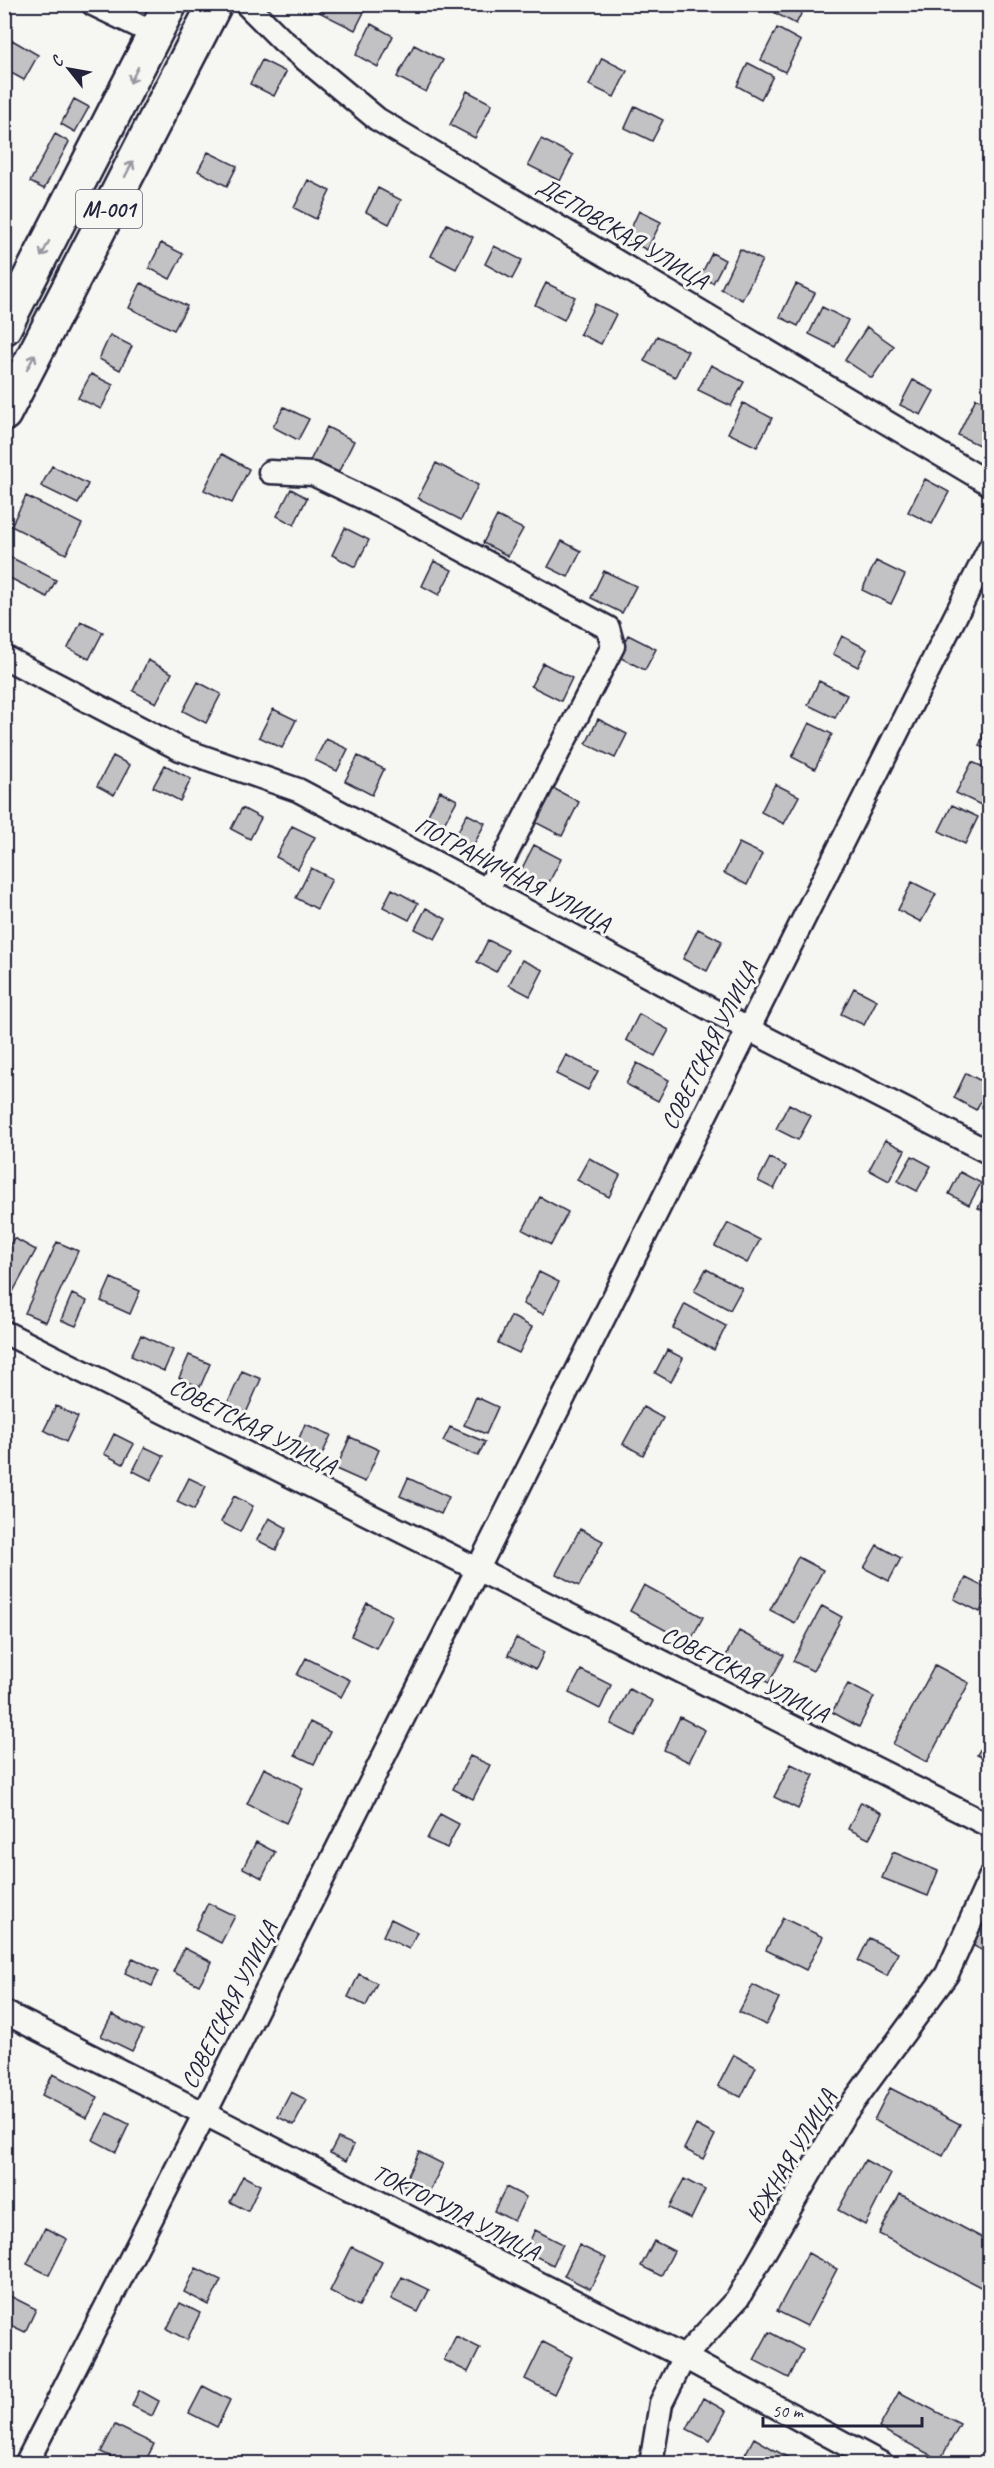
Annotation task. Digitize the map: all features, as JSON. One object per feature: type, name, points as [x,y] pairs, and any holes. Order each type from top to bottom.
[{"type":"main road","name":"M-001","points":[[4,328],[170,4]]},
{"type":"main road","name":"M-001","points":[[4,414],[214,4]]},
{"type":"street","points":[[93,4],[155,34]]},
{"type":"street","name":"ДЕПОВСКАЯ УЛИЦА","points":[[246,4],[282,40],[377,119],[990,484]]},
{"type":"street","points":[[270,472],[313,474],[391,511],[608,628],[613,646],[487,891]]},
{"type":"street","name":"СОВЕТСКАЯ УЛИЦА","points":[[26,2463],[204,2115],[990,547]]},
{"type":"street","name":"ПОГРАНИЧНАЯ УЛИЦА","points":[[4,657],[180,749],[298,790],[748,1029],[990,1154]]},
{"type":"street","name":"СОВЕТСКАЯ УЛИЦА","points":[[4,1332],[990,1826]]},
{"type":"street","name":"ЮЖНАЯ УЛИЦА","points":[[651,2463],[661,2403],[684,2357],[738,2298],[843,2116],[947,1974],[990,1878]]},
{"type":"street","name":"ТОКТОГУЛА УЛИЦА","points":[[4,2012],[684,2357],[882,2463]]},
{"type":"building","points":[[322,4],[368,4],[355,30],[319,12]]},
{"type":"building","points":[[779,4],[806,4],[796,24],[775,13]]},
{"type":"building","points":[[371,24],[393,36],[378,67],[356,55]]},
{"type":"building","points":[[777,28],[801,41],[785,72],[761,60]]},
{"type":"building","points":[[12,40],[38,55],[24,80],[4,69],[4,53]]},
{"type":"building","points":[[414,45],[443,60],[426,92],[397,77]]},
{"type":"building","points":[[602,58],[627,71],[614,97],[589,85]]},
{"type":"building","points":[[262,60],[286,72],[274,96],[250,84]]},
{"type":"building","points":[[748,63],[773,76],[761,99],[737,86]]},
{"type":"building","points":[[467,91],[492,104],[475,138],[450,125]]},
{"type":"building","points":[[74,99],[89,107],[75,132],[61,124]]},
{"type":"building","points":[[635,106],[663,120],[652,141],[625,128]]},
{"type":"building","points":[[55,134],[69,142],[44,189],[30,182]]},
{"type":"building","points":[[541,139],[573,155],[560,181],[528,165]]},
{"type":"building","points":[[208,152],[237,166],[227,186],[198,171]]},
{"type":"building","points":[[308,180],[330,191],[316,219],[294,208]]},
{"type":"building","points":[[378,188],[401,200],[389,224],[366,212]]},
{"type":"building","points":[[639,211],[661,222],[647,250],[626,239]]},
{"type":"building","points":[[447,224],[473,237],[456,269],[431,256]]},
{"type":"building","points":[[161,243],[183,254],[170,279],[149,268]]},
{"type":"building","points":[[494,246],[522,260],[512,279],[485,264]]},
{"type":"building","points":[[740,249],[762,260],[742,300],[721,289]]},
{"type":"building","points":[[712,253],[725,260],[713,283],[700,277]]},
{"type":"building","points":[[141,283],[187,306],[174,330],[129,308]]},
{"type":"building","points":[[546,283],[575,297],[564,320],[535,305]]},
{"type":"building","points":[[796,284],[815,293],[798,326],[780,317]]},
{"type":"building","points":[[595,304],[616,314],[601,344],[580,334]]},
{"type":"building","points":[[822,307],[848,320],[835,347],[809,334]]},
{"type":"building","points":[[867,327],[894,346],[872,378],[845,360]]},
{"type":"building","points":[[110,335],[132,346],[120,370],[99,359]]},
{"type":"building","points":[[657,336],[688,351],[675,377],[644,361]]},
{"type":"building","points":[[711,365],[744,382],[731,406],[698,390]]},
{"type":"building","points":[[91,374],[113,385],[101,409],[78,398]]},
{"type":"building","points":[[913,380],[934,391],[921,415],[900,405]]},
{"type":"building","points":[[976,398],[990,405],[990,429],[981,446],[958,435]]},
{"type":"building","points":[[743,403],[772,418],[757,447],[728,433]]},
{"type":"building","points":[[284,407],[309,419],[298,440],[273,427]]},
{"type":"building","points":[[327,427],[354,441],[337,475],[310,461]]},
{"type":"building","points":[[222,454],[249,469],[232,503],[204,490]]},
{"type":"building","points":[[436,463],[478,485],[461,520],[418,498]]},
{"type":"building","points":[[52,466],[88,484],[78,504],[41,486]]},
{"type":"building","points":[[925,479],[949,492],[932,524],[908,512]]},
{"type":"building","points":[[291,489],[307,498],[294,525],[277,516]]},
{"type":"building","points":[[26,496],[82,524],[66,554],[11,526]]},
{"type":"building","points":[[497,516],[523,529],[508,556],[483,543]]},
{"type":"building","points":[[345,528],[369,540],[355,567],[332,555]]},
{"type":"building","points":[[562,541],[581,551],[568,577],[548,567]]},
{"type":"building","points":[[4,554],[56,580],[47,597],[4,575]]},
{"type":"building","points":[[434,561],[452,570],[439,595],[422,586]]},
{"type":"building","points":[[876,561],[905,575],[891,604],[862,590]]},
{"type":"building","points":[[604,571],[636,586],[622,613],[591,598]]},
{"type":"building","points":[[81,622],[103,632],[89,659],[68,648]]},
{"type":"building","points":[[628,635],[656,649],[645,670],[617,656]]},
{"type":"building","points":[[842,636],[867,649],[858,667],[833,654]]},
{"type":"building","points":[[148,660],[172,673],[156,703],[133,691]]},
{"type":"building","points":[[543,663],[572,678],[561,701],[531,686]]},
{"type":"building","points":[[819,681],[847,695],[835,718],[808,705]]},
{"type":"building","points":[[198,682],[221,694],[206,723],[183,711]]},
{"type":"building","points":[[273,709],[296,720],[282,748],[259,737]]},
{"type":"building","points":[[598,719],[627,734],[615,758],[586,744]]},
{"type":"building","points":[[990,720],[990,750],[979,746]]},
{"type":"building","points":[[809,723],[832,734],[815,769],[792,757]]},
{"type":"building","points":[[4,737],[13,741],[4,761]]},
{"type":"building","points":[[326,739],[348,749],[337,771],[315,760]]},
{"type":"building","points":[[113,756],[130,765],[114,795],[97,786]]},
{"type":"building","points":[[358,756],[384,769],[372,795],[345,781]]},
{"type":"building","points":[[972,762],[990,770],[990,789],[981,805],[956,793]]},
{"type":"building","points":[[165,765],[191,779],[180,801],[153,787]]},
{"type":"building","points":[[775,784],[799,796],[784,824],[761,812]]},
{"type":"building","points":[[551,787],[579,802],[562,836],[533,821]]},
{"type":"building","points":[[440,791],[457,800],[439,833],[423,825]]},
{"type":"building","points":[[952,805],[978,817],[965,844],[939,831]]},
{"type":"building","points":[[242,808],[261,818],[250,839],[231,829]]},
{"type":"building","points":[[467,814],[485,823],[470,852],[452,843]]},
{"type":"building","points":[[292,826],[315,837],[298,869],[276,857]]},
{"type":"building","points":[[739,843],[762,854],[747,885],[724,873]]},
{"type":"building","points":[[534,845],[561,859],[545,890],[518,876]]},
{"type":"building","points":[[311,868],[332,879],[317,909],[296,898]]},
{"type":"building","points":[[912,882],[936,894],[921,922],[898,910]]},
{"type":"building","points":[[392,889],[418,903],[409,920],[383,907]]},
{"type":"building","points":[[426,908],[446,919],[435,939],[415,929]]},
{"type":"building","points":[[698,929],[722,941],[707,971],[683,959]]},
{"type":"building","points":[[488,940],[508,950],[496,972],[477,962]]},
{"type":"building","points":[[522,960],[543,970],[530,996],[509,985]]},
{"type":"building","points":[[854,988],[877,1000],[864,1025],[841,1014]]},
{"type":"building","points":[[639,1014],[669,1030],[655,1056],[626,1040]]},
{"type":"building","points":[[566,1055],[598,1071],[588,1090],[556,1074]]},
{"type":"building","points":[[637,1063],[669,1080],[658,1101],[626,1084]]},
{"type":"building","points":[[966,1073],[989,1085],[976,1110],[954,1098]]},
{"type":"building","points":[[990,1102],[990,1116],[984,1113]]},
{"type":"building","points":[[789,1104],[811,1116],[798,1140],[776,1129]]},
{"type":"building","points":[[885,1140],[905,1150],[889,1181],[869,1170]]},
{"type":"building","points":[[912,1156],[931,1166],[917,1191],[898,1181]]},
{"type":"building","points":[[589,1158],[620,1175],[609,1197],[577,1180]]},
{"type":"building","points":[[770,1158],[786,1166],[774,1189],[758,1181]]},
{"type":"building","points":[[960,1172],[981,1183],[969,1205],[949,1194]]},
{"type":"building","points":[[988,1188],[990,1189],[989,1214],[978,1208]]},
{"type":"building","points":[[540,1197],[568,1212],[551,1245],[523,1230]]},
{"type":"building","points":[[728,1223],[760,1240],[747,1263],[715,1246]]},
{"type":"building","points":[[14,1238],[36,1250],[10,1297],[4,1294],[4,1255]]},
{"type":"building","points":[[57,1242],[78,1251],[46,1322],[25,1313]]},
{"type":"building","points":[[706,1269],[742,1288],[730,1310],[694,1291]]},
{"type":"building","points":[[539,1272],[559,1282],[543,1314],[523,1304]]},
{"type":"building","points":[[111,1278],[140,1291],[130,1314],[101,1301]]},
{"type":"building","points":[[72,1294],[87,1301],[76,1326],[61,1320]]},
{"type":"building","points":[[685,1304],[726,1326],[714,1350],[673,1328]]},
{"type":"building","points":[[511,1316],[532,1327],[519,1353],[498,1343]]},
{"type":"building","points":[[141,1335],[173,1350],[164,1371],[131,1356]]},
{"type":"building","points":[[667,1350],[683,1358],[671,1382],[655,1373]]},
{"type":"building","points":[[189,1355],[210,1364],[200,1387],[179,1378]]},
{"type":"building","points":[[242,1371],[261,1379],[246,1413],[227,1405]]},
{"type":"building","points":[[476,1397],[498,1407],[486,1434],[464,1425]]},
{"type":"building","points":[[56,1406],[78,1417],[66,1442],[44,1430]]},
{"type":"building","points":[[643,1407],[663,1418],[643,1455],[623,1444]]},
{"type":"building","points":[[305,1424],[331,1435],[320,1459],[295,1448]]},
{"type":"building","points":[[450,1427],[485,1442],[478,1456],[443,1441]]},
{"type":"building","points":[[114,1434],[134,1444],[123,1464],[104,1454]]},
{"type":"building","points":[[350,1437],[379,1450],[365,1482],[336,1469]]},
{"type":"building","points":[[145,1447],[164,1456],[151,1480],[133,1471]]},
{"type":"building","points":[[189,1478],[206,1486],[194,1510],[177,1502]]},
{"type":"building","points":[[408,1478],[449,1497],[441,1514],[400,1496]]},
{"type":"building","points":[[234,1496],[253,1506],[240,1532],[221,1522]]},
{"type":"building","points":[[269,1518],[287,1528],[276,1550],[257,1540]]},
{"type":"building","points":[[580,1529],[603,1541],[579,1586],[556,1574]]},
{"type":"building","points":[[877,1545],[901,1558],[889,1581],[864,1568]]},
{"type":"building","points":[[798,1557],[823,1570],[795,1623],[770,1610]]},
{"type":"building","points":[[966,1578],[990,1590],[980,1612],[954,1599]]},
{"type":"building","points":[[644,1585],[703,1617],[689,1643],[630,1611]]},
{"type":"building","points":[[367,1603],[392,1616],[376,1648],[351,1636]]},
{"type":"building","points":[[822,1606],[842,1617],[813,1671],[793,1661]]},
{"type":"building","points":[[739,1631],[784,1655],[769,1683],[724,1659]]},
{"type":"building","points":[[516,1638],[544,1652],[536,1669],[508,1655]]},
{"type":"building","points":[[306,1658],[350,1680],[341,1697],[297,1675]]},
{"type":"building","points":[[935,1665],[969,1683],[927,1762],[893,1744]]},
{"type":"building","points":[[581,1670],[611,1685],[600,1709],[569,1693]]},
{"type":"building","points":[[848,1684],[874,1697],[859,1727],[832,1712]]},
{"type":"building","points":[[629,1689],[653,1701],[635,1736],[611,1724]]},
{"type":"building","points":[[680,1717],[705,1730],[689,1762],[664,1750]]},
{"type":"building","points":[[310,1722],[330,1732],[314,1764],[295,1755]]},
{"type":"building","points":[[990,1732],[990,1761],[977,1755]]},
{"type":"building","points":[[470,1756],[490,1765],[473,1799],[453,1789]]},
{"type":"building","points":[[791,1764],[814,1775],[798,1809],[774,1797]]},
{"type":"building","points":[[264,1768],[303,1788],[286,1823],[247,1804]]},
{"type":"building","points":[[861,1802],[882,1813],[869,1839],[848,1829]]},
{"type":"building","points":[[440,1814],[459,1824],[447,1848],[427,1839]]},
{"type":"building","points":[[256,1842],[275,1852],[262,1878],[243,1868]]},
{"type":"building","points":[[893,1852],[938,1871],[928,1896],[882,1878]]},
{"type":"building","points":[[990,1894],[990,1949],[987,1953],[965,1941]]},
{"type":"building","points":[[208,1903],[235,1916],[221,1943],[195,1930]]},
{"type":"building","points":[[783,1918],[823,1937],[806,1970],[766,1950]]},
{"type":"building","points":[[391,1919],[417,1932],[409,1949],[383,1936]]},
{"type":"building","points":[[869,1938],[898,1953],[887,1976],[858,1961]]},
{"type":"building","points":[[184,1948],[212,1962],[199,1985],[173,1972]]},
{"type":"building","points":[[133,1958],[159,1971],[152,1986],[125,1973]]},
{"type":"building","points":[[359,1974],[377,1983],[366,2006],[348,1997]]},
{"type":"building","points":[[753,1985],[779,1998],[766,2025],[739,2012]]},
{"type":"building","points":[[112,2015],[143,2030],[132,2051],[101,2036]]},
{"type":"building","points":[[734,2055],[756,2067],[741,2097],[718,2086]]},
{"type":"building","points":[[53,2074],[98,2097],[87,2118],[42,2095]]},
{"type":"building","points":[[890,2088],[960,2124],[943,2156],[874,2120]]},
{"type":"building","points":[[291,2092],[307,2100],[294,2125],[278,2117]]},
{"type":"building","points":[[107,2113],[129,2124],[116,2152],[93,2140]]},
{"type":"building","points":[[696,2125],[715,2135],[703,2159],[684,2149]]},
{"type":"building","points":[[338,2138],[354,2145],[346,2161],[330,2153]]},
{"type":"building","points":[[419,2152],[443,2164],[427,2196],[403,2185]]},
{"type":"building","points":[[865,2160],[891,2174],[865,2225],[838,2210]]},
{"type":"building","points":[[243,2176],[260,2185],[248,2211],[230,2202]]},
{"type":"building","points":[[684,2179],[705,2190],[691,2219],[669,2208]]},
{"type":"building","points":[[506,2187],[526,2197],[514,2221],[494,2211]]},
{"type":"building","points":[[900,2194],[990,2242],[990,2292],[879,2234]]},
{"type":"building","points":[[45,2228],[67,2239],[49,2275],[27,2264]]},
{"type":"building","points":[[535,2230],[563,2244],[553,2265],[525,2251]]},
{"type":"building","points":[[654,2241],[674,2251],[661,2276],[641,2266]]},
{"type":"building","points":[[579,2245],[606,2258],[590,2289],[564,2276]]},
{"type":"building","points":[[352,2247],[382,2262],[359,2306],[330,2291]]},
{"type":"building","points":[[808,2253],[837,2269],[807,2326],[777,2311]]},
{"type":"building","points":[[196,2268],[221,2280],[209,2305],[184,2292]]},
{"type":"building","points":[[402,2277],[429,2290],[418,2312],[391,2299]]},
{"type":"building","points":[[8,2295],[36,2309],[25,2332],[4,2322],[4,2302]]},
{"type":"building","points":[[180,2303],[200,2313],[187,2340],[167,2329]]},
{"type":"building","points":[[769,2332],[803,2350],[789,2378],[754,2360]]},
{"type":"building","points":[[456,2336],[480,2348],[468,2372],[444,2360]]},
{"type":"building","points":[[543,2342],[572,2357],[554,2394],[525,2379]]},
{"type":"building","points":[[203,2386],[230,2400],[217,2427],[189,2413]]},
{"type":"building","points":[[139,2390],[159,2401],[152,2416],[132,2406]]},
{"type":"building","points":[[899,2392],[960,2424],[940,2460],[879,2428]]},
{"type":"building","points":[[703,2398],[726,2411],[710,2441],[687,2429]]},
{"type":"building","points":[[115,2425],[154,2444],[144,2464],[125,2464],[101,2452]]},
{"type":"building","points":[[754,2438],[799,2464],[740,2464]]}]
